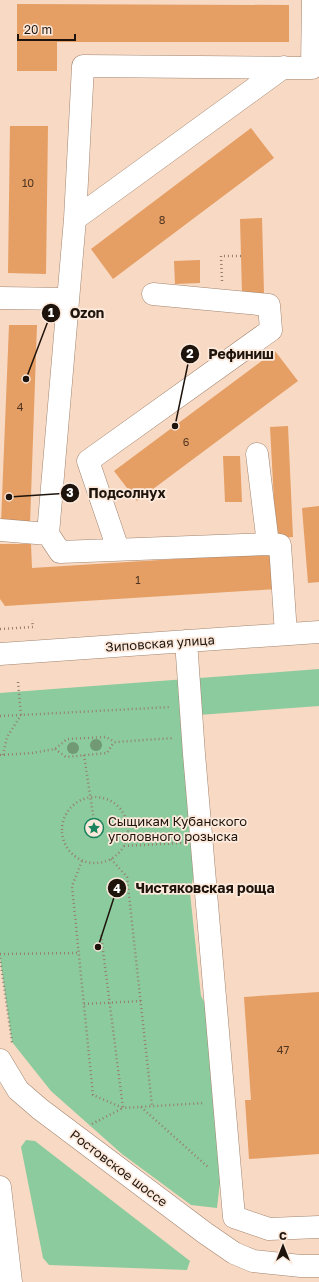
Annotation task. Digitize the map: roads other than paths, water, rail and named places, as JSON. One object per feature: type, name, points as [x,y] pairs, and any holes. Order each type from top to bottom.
[{"type":"main road","points":[[286,634],[280,545],[268,544],[60,552],[48,534],[75,219],[83,66],[312,68],[313,0]]},
{"type":"main road","points":[[75,219],[284,67]]},
{"type":"main road","points":[[118,549],[88,461],[271,330],[269,306],[153,294]]},
{"type":"main road","points":[[0,298],[68,300]]},
{"type":"main road","points":[[257,454],[268,544]]},
{"type":"main road","points":[[0,530],[48,534]]},
{"type":"main road","name":"Зиповская улица","points":[[2,655],[319,632]]},
{"type":"main road","points":[[186,641],[194,754],[234,1217],[269,1229],[319,1227]]},
{"type":"main road","name":"Ростовское шоссе","points":[[8,1054],[18,1090],[40,1109],[205,1233],[234,1253],[253,1261],[301,1266],[319,1266]]},
{"type":"main road","points":[[0,1187],[11,1282]]},
{"type":"place","name":"Ozon","points":[[26,379]]},
{"type":"place","name":"Рефиниш","points":[[175,426]]},
{"type":"place","name":"Подсолнух","points":[[9,497]]},
{"type":"place","name":"Сыщикам Кубанского уголовного розыска","points":[[94,828]]},
{"type":"place","name":"Чистяковская роща","points":[[98,947]]}]
